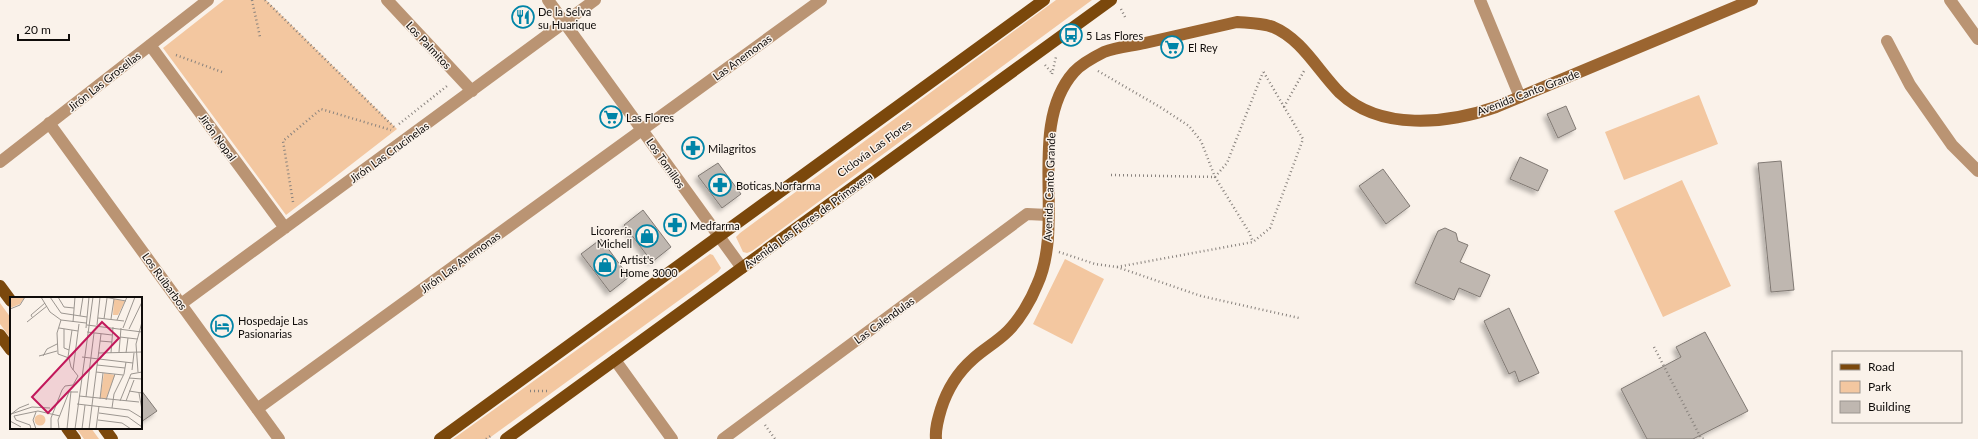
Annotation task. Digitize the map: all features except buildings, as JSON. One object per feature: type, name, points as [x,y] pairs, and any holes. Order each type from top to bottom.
[{"type":"main road","points":[[440,439],[1044,0]]},
{"type":"main road","name":"Avenida Las Flores de Primavera","points":[[502,435],[615,360],[1115,2]]},
{"type":"main road","points":[[0,286],[10,300]]},
{"type":"main road","points":[[0,335],[10,349]]},
{"type":"main road","points":[[68,429],[75,439]]},
{"type":"main road","points":[[105,429],[112,439]]},
{"type":"street","name":"Jirón Las Grosellas","points":[[0,162],[208,0]]},
{"type":"street","name":"Los Palmitos","points":[[387,0],[472,91]]},
{"type":"street","name":"Los Tomillos","points":[[548,0],[643,129],[742,268]]},
{"type":"street","name":"Jirón Las Crucinelas","points":[[182,304],[595,0]]},
{"type":"street","name":"Las Anemonas","points":[[664,114],[820,0]]},
{"type":"street","points":[[1480,0],[1520,97]]},
{"type":"street","name":"Avenida Canto Grande","points":[[936,439],[938,417],[945,396],[954,380],[972,360],[1009,330],[1038,285],[1045,263],[1048,215],[1049,146],[1058,98],[1067,81],[1083,63],[1105,52],[1237,22],[1273,27],[1291,38],[1341,94],[1360,108],[1381,116],[1428,121],[1486,111],[1752,0]]},
{"type":"street","points":[[1950,0],[1978,39]]},
{"type":"street","points":[[1888,41],[1910,85],[1948,139],[1978,171]]},
{"type":"street","name":"Jirón Nopal","points":[[150,45],[285,228]]},
{"type":"street","name":"Jirón Las Anemonas","points":[[257,409],[664,114]]},
{"type":"street","name":"Los Ruibarbos","points":[[49,123],[279,439]]},
{"type":"street","name":"Las Calendulas","points":[[723,439],[1028,214],[1048,215]]},
{"type":"street","points":[[615,360],[672,439]]},
{"type":"path","points":[[252,0],[260,38]]},
{"type":"path","points":[[265,0],[406,139]]},
{"type":"path","points":[[1115,2],[1126,19]]},
{"type":"path","points":[[1041,60],[1052,74],[1056,61],[1056,50]]},
{"type":"path","points":[[175,59],[170,53],[222,72]]},
{"type":"path","points":[[1284,107],[1310,58]]},
{"type":"path","points":[[1083,63],[1160,107],[1189,126],[1201,140],[1215,177],[1249,232],[1253,242]]},
{"type":"path","points":[[1117,267],[1253,242],[1270,228],[1303,139],[1264,71],[1227,163],[1215,177]]},
{"type":"path","points":[[394,128],[452,83]]},
{"type":"path","points":[[293,202],[283,141],[321,109],[391,130]]},
{"type":"path","points":[[1111,175],[1215,177]]},
{"type":"path","points":[[1046,248],[1095,264],[1117,267],[1201,296],[1299,318]]},
{"type":"path","points":[[1654,348],[1701,438],[1704,439]]},
{"type":"path","points":[[524,393],[553,390],[547,395]]},
{"type":"path","points":[[486,439],[502,435]]},
{"type":"green space","points":[[224,0],[266,0],[397,129],[286,215],[163,48]]},
{"type":"green space","points":[[1056,0],[1092,0],[752,251],[747,253],[743,252],[736,237],[740,233]]},
{"type":"green space","points":[[1699,95],[1718,144],[1624,180],[1605,132]]},
{"type":"green space","points":[[1682,180],[1731,286],[1663,317],[1614,211]]},
{"type":"green space","points":[[710,254],[713,255],[721,268],[718,272],[488,439],[453,439]]},
{"type":"green space","points":[[1065,259],[1104,279],[1072,344],[1033,324]]},
{"type":"green space","points":[[0,303],[10,317],[10,338],[0,324]]},
{"type":"green space","points":[[77,429],[92,429],[99,439],[84,439]]},
{"type":"place","name":"De la Selva su Huarique","points":[[523,17]]},
{"type":"place","name":"5 Las Flores","points":[[1071,35]]},
{"type":"place","name":"El Rey","points":[[1172,47]]},
{"type":"place","name":"Las Flores","points":[[611,117]]},
{"type":"place","name":"Milagritos","points":[[693,148]]},
{"type":"place","name":"Boticas Norfarma","points":[[720,185]]},
{"type":"place","name":"Medfarma","points":[[675,225]]},
{"type":"place","name":"Licorería Michell","points":[[647,236]]},
{"type":"place","name":"Artist's Home 3000","points":[[605,265]]},
{"type":"place","name":"Hospedaje Las Pasionarias","points":[[222,326]]}]
